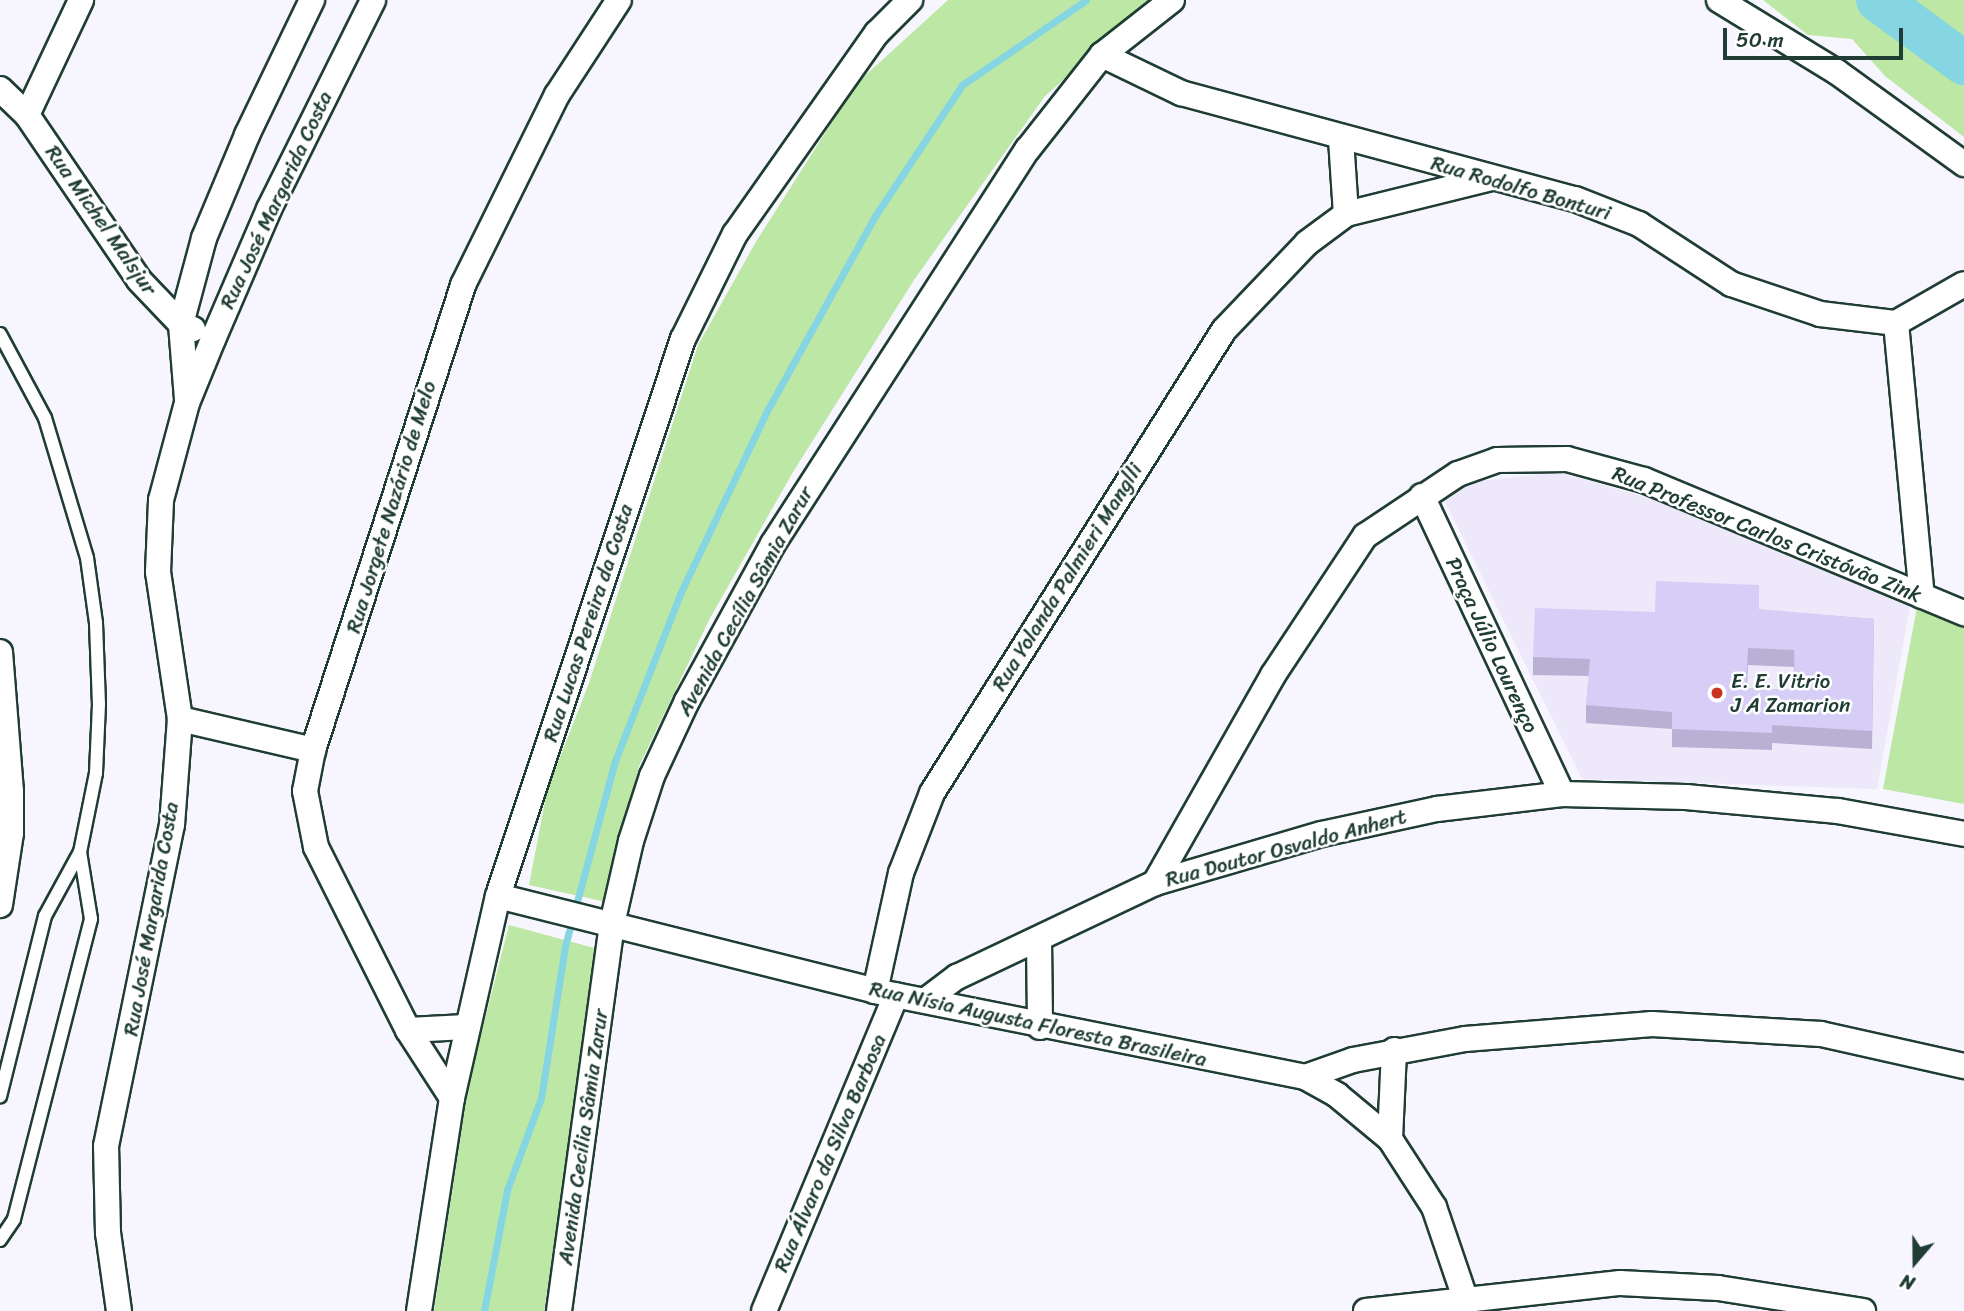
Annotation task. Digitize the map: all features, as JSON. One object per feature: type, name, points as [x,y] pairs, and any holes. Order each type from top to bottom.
[{"type":"street","points":[[27,115],[81,0]]},
{"type":"street","name":"Rua José Margarida Costa","points":[[187,403],[181,324],[204,238],[252,124],[312,0]]},
{"type":"street","name":"Rua José Margarida Costa","points":[[119,1311],[108,1233],[106,1146],[172,825],[180,719],[158,536],[161,500],[187,403],[214,337],[269,209],[373,0]]},
{"type":"street","name":"Rua Jorgete Nazário de Melo","points":[[452,1098],[408,1030],[316,847],[305,791],[313,750],[463,285],[557,94],[619,0]]},
{"type":"street","name":"Rua Lucas Pereira da Costa","points":[[419,1311],[452,1098],[466,1027],[498,897],[683,339],[735,234],[877,33],[910,0]]},
{"type":"street","name":"Avenida Cecília Sâmia Zarur","points":[[559,1311],[603,922],[652,776],[687,701],[773,544],[1028,149],[1102,55],[1171,0]]},
{"type":"street","points":[[1719,0],[1837,72],[1964,164]]},
{"type":"street","name":"Rua Rodolfo Bonturi","points":[[1102,55],[1181,93],[1341,139],[1575,199],[1639,224],[1731,284],[1780,303],[1820,314],[1896,323]]},
{"type":"street","name":"Rua Michel Malsjur","points":[[0,89],[27,115],[139,281],[181,324],[214,337]]},
{"type":"street","points":[[1341,139],[1346,214]]},
{"type":"street","name":"Rua Yolanda Palmieri Manglli","points":[[885,993],[901,873],[932,793],[1224,330],[1307,243],[1346,214],[1492,178]]},
{"type":"street","points":[[1922,596],[1896,323],[1964,284]]},
{"type":"street","name":"Rua Professor Carlos Cristóvão Zink","points":[[1155,883],[1273,675],[1365,536],[1458,474],[1497,460],[1567,459],[1644,480],[1964,613]]},
{"type":"street","name":"Praça Júlio Lourenço","points":[[1422,496],[1562,794]]},
{"type":"street","points":[[0,652],[10,833],[0,905]]},
{"type":"street","points":[[180,719],[313,750]]},
{"type":"street","name":"Rua Doutor Osvaldo Anhert","points":[[926,1000],[957,977],[1155,883],[1372,822],[1437,809],[1562,794],[1765,803],[1964,834]]},
{"type":"street","name":"Rua Nísia Augusta Floresta Brasileira","points":[[498,897],[885,993],[1040,1027],[1305,1077],[1337,1095],[1390,1139],[1434,1207],[1465,1298]]},
{"type":"street","points":[[1039,940],[1040,1027]]},
{"type":"street","name":"Rua Álvaro da Silva Barbosa","points":[[764,1311],[885,993]]},
{"type":"street","points":[[1305,1077],[1394,1050],[1525,1031],[1652,1024],[1821,1034],[1964,1066]]},
{"type":"street","points":[[408,1030],[466,1027]]},
{"type":"street","points":[[1390,1139],[1394,1050]]},
{"type":"street","points":[[1366,1311],[1620,1283],[1718,1288],[1863,1311]]},
{"type":"lane","points":[[0,334],[45,418],[87,558],[96,624],[99,704],[96,773],[80,852],[45,916],[0,1096]]},
{"type":"lane","points":[[0,1240],[14,1219],[91,919],[80,852]]},
{"type":"shaded area","name":"E. E. Vitrio J A Zamarion","points":[[1559,472],[1652,499],[1910,606],[1877,789],[1582,779],[1443,498],[1470,482]]},
{"type":"green space","points":[[948,0],[1155,0],[1045,96],[914,280],[793,472],[709,620],[639,766],[606,902],[529,885],[547,791],[589,683],[698,345],[757,240],[857,83]]},
{"type":"green space","points":[[1763,0],[1964,0],[1964,137],[1885,76],[1852,39],[1808,35]]},
{"type":"green space","points":[[1917,607],[1964,626],[1964,804],[1883,789]]},
{"type":"green space","points":[[509,925],[598,949],[544,1311],[434,1311],[469,1082]]},
{"type":"building","points":[[1656,581],[1759,585],[1759,609],[1874,619],[1872,731],[1772,725],[1772,733],[1672,729],[1672,712],[1586,705],[1590,659],[1533,657],[1535,608],[1655,612]],"holes":[[[1748,648],[1794,650],[1795,690],[1746,688]]]},
{"type":"waterway","points":[[484,1311],[507,1190],[541,1098],[565,946],[615,761],[680,594],[768,409],[875,216],[962,85],[1086,0]]},
{"type":"waterway","points":[[1878,0],[1964,63]]},
{"type":"place","name":"E. E. Vitrio J A Zamarion","points":[[1717,693]]}]
